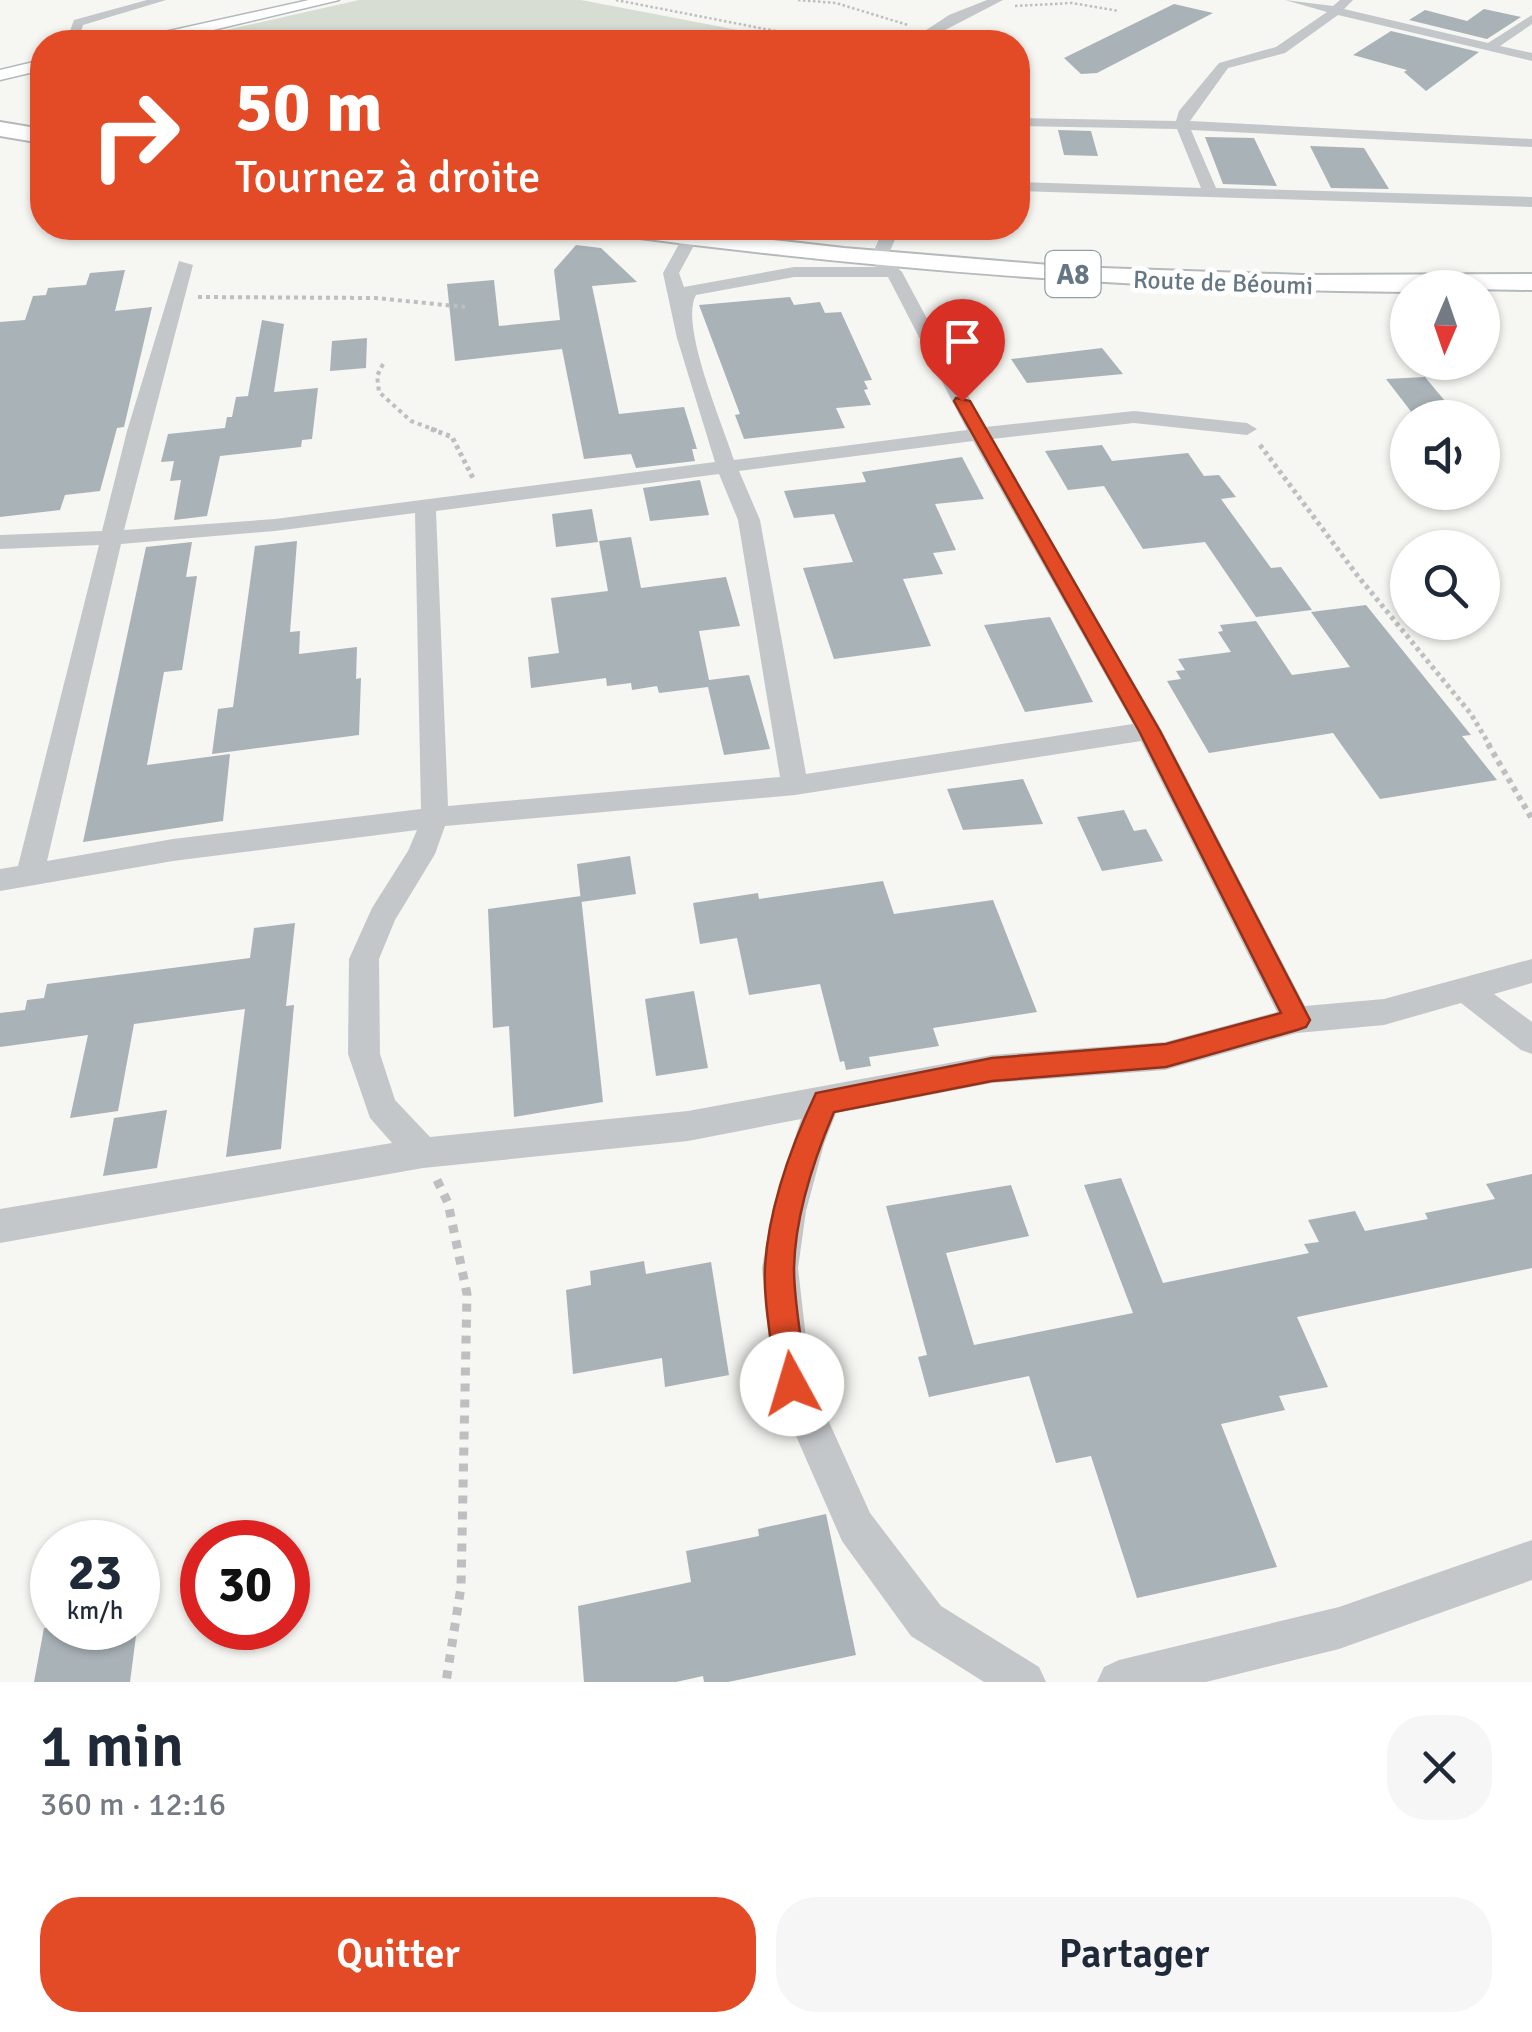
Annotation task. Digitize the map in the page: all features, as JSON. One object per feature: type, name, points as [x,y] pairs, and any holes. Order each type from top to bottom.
[{"type":"main road","points":[[189,30],[292,4],[330,0]]},
{"type":"main road","points":[[0,75],[30,68]]},
{"type":"main road","points":[[0,129],[30,134]]},
{"type":"main road","name":"Route de Béoumi","points":[[708,240],[886,265],[1288,286],[1532,282]]},
{"type":"street","points":[[76,30],[78,23],[160,0]]},
{"type":"street","points":[[932,30],[997,0]]},
{"type":"street","points":[[1291,0],[1342,5],[1532,56]]},
{"type":"street","points":[[1210,192],[1182,125],[1184,114],[1196,107],[1218,70],[1232,60],[1282,49],[1304,38],[1342,5]]},
{"type":"street","points":[[1490,46],[1532,18]]},
{"type":"street","points":[[1030,122],[1182,125],[1532,143]]},
{"type":"street","points":[[1030,187],[1532,202]]},
{"type":"street","points":[[689,240],[670,272],[686,338],[726,465],[749,520],[795,785]]},
{"type":"street","points":[[890,240],[886,265],[1150,731],[1297,1020]]},
{"type":"street","points":[[734,243],[742,261],[766,276]]},
{"type":"street","points":[[30,875],[137,431],[185,264]]},
{"type":"street","points":[[680,306],[690,292],[766,276],[886,265]]},
{"type":"street","points":[[0,542],[112,538],[426,507],[726,465],[1134,417],[1246,429]]},
{"type":"street","points":[[423,1153],[381,1108],[364,1054],[364,960],[382,916],[421,854],[436,817],[426,507]]},
{"type":"street","points":[[0,880],[173,850],[436,817],[795,785],[1150,731]]},
{"type":"street","points":[[0,1226],[423,1153],[688,1126],[992,1069],[1166,1056],[1297,1020],[1384,1012],[1532,971]]},
{"type":"street","points":[[1465,989],[1532,1040]]},
{"type":"street","points":[[825,1101],[807,1144],[789,1212],[780,1268],[792,1384],[856,1527],[926,1621],[1024,1682]]},
{"type":"street","points":[[1119,1682],[1339,1628],[1532,1560]]},
{"type":"path","points":[[616,0],[648,0]]},
{"type":"path","points":[[616,0],[770,30]]},
{"type":"path","points":[[798,0],[836,3],[922,30]]},
{"type":"path","points":[[978,7],[1072,3],[1120,12]]},
{"type":"path","points":[[176,296],[254,300],[376,298],[464,307]]},
{"type":"path","points":[[383,364],[377,376],[379,392],[411,421],[452,437],[485,498]]},
{"type":"path","points":[[1246,429],[1470,714],[1532,819]]},
{"type":"path","points":[[423,1153],[448,1202],[467,1294],[461,1587],[446,1682]]},
{"type":"shaded area","points":[[359,0],[581,0],[738,30],[226,30]]},
{"type":"building","points":[[1174,4],[1213,13],[1097,73],[1081,74],[1064,58]]},
{"type":"building","points":[[1484,9],[1521,17],[1487,39],[1409,20],[1425,10],[1467,21]]},
{"type":"building","points":[[1391,31],[1479,52],[1426,91],[1404,72],[1407,70],[1353,55]]},
{"type":"building","points":[[1058,130],[1091,131],[1098,156],[1064,155]]},
{"type":"building","points":[[1205,137],[1254,138],[1277,186],[1223,184]]},
{"type":"building","points":[[1310,146],[1364,148],[1389,189],[1331,188]]},
{"type":"building","points":[[576,245],[601,248],[637,282],[592,286],[619,414],[684,407],[697,449],[692,449],[695,461],[636,468],[631,454],[584,459],[562,349],[455,361],[447,284],[494,280],[499,326],[560,320],[554,270]]},
{"type":"building","points":[[125,270],[115,311],[152,307],[124,427],[117,428],[100,491],[65,495],[60,510],[0,517],[0,322],[25,320],[33,296],[46,295],[48,288],[86,285],[90,273]]},
{"type":"building","points":[[790,297],[794,305],[820,302],[825,313],[841,312],[872,380],[864,381],[871,405],[836,408],[845,428],[744,439],[735,415],[740,414],[699,305]]},
{"type":"building","points":[[262,320],[284,324],[274,392],[318,388],[312,439],[302,440],[301,447],[220,456],[207,516],[174,520],[181,480],[170,481],[174,461],[161,462],[168,434],[225,428],[236,397],[248,396]]},
{"type":"building","points":[[367,338],[366,368],[330,371],[332,341]]},
{"type":"building","points":[[1102,348],[1123,374],[1027,383],[1011,359]]},
{"type":"building","points":[[1386,379],[1427,380],[1444,400],[1402,400]]},
{"type":"building","points":[[1102,445],[1112,461],[1188,453],[1204,476],[1219,475],[1236,497],[1221,499],[1271,568],[1281,567],[1312,610],[1256,617],[1205,542],[1143,549],[1104,486],[1068,490],[1045,451]]},
{"type":"building","points":[[962,457],[984,499],[935,504],[956,550],[933,553],[943,574],[903,579],[931,646],[834,659],[803,568],[853,562],[834,514],[794,518],[784,491],[866,482],[862,472]]},
{"type":"building","points":[[700,480],[709,515],[650,521],[643,488]]},
{"type":"building","points":[[592,509],[598,542],[556,547],[552,514]]},
{"type":"building","points":[[631,537],[641,588],[726,577],[740,626],[699,631],[709,680],[749,675],[770,749],[724,755],[708,687],[659,693],[657,686],[632,690],[631,683],[607,686],[606,678],[531,688],[528,657],[559,653],[551,598],[608,591],[599,541]]},
{"type":"building","points":[[297,541],[290,632],[300,631],[299,654],[357,647],[356,679],[361,678],[359,735],[212,754],[218,709],[233,707],[255,546]]},
{"type":"building","points":[[192,542],[186,577],[197,576],[182,670],[164,672],[147,765],[230,754],[223,821],[83,842],[146,547]]},
{"type":"building","points":[[1366,605],[1390,640],[1394,640],[1471,735],[1462,736],[1497,780],[1380,799],[1333,733],[1209,753],[1167,681],[1181,679],[1176,671],[1185,670],[1178,659],[1231,652],[1218,632],[1223,631],[1220,625],[1256,621],[1292,675],[1350,667],[1311,612]]},
{"type":"building","points":[[1050,617],[1093,702],[1025,712],[984,625]]},
{"type":"building","points":[[1023,779],[1043,824],[963,830],[947,789]]},
{"type":"building","points":[[1124,810],[1134,831],[1146,829],[1163,861],[1102,871],[1077,817]]},
{"type":"building","points":[[630,856],[636,894],[581,902],[577,864]]},
{"type":"building","points":[[883,881],[894,914],[993,900],[1037,1012],[933,1028],[939,1046],[869,1057],[871,1066],[846,1070],[844,1061],[840,1062],[820,984],[749,995],[737,938],[700,944],[693,903],[758,893],[759,899]]},
{"type":"building","points":[[581,896],[603,1102],[514,1117],[509,1026],[493,1028],[488,909]]},
{"type":"building","points":[[295,923],[286,1006],[294,1005],[281,1149],[226,1157],[245,1009],[134,1024],[118,1111],[70,1118],[88,1035],[0,1047],[0,1013],[25,1010],[27,1000],[44,998],[47,984],[250,958],[254,928]]},
{"type":"building","points":[[694,991],[708,1068],[656,1076],[645,999]]},
{"type":"building","points":[[167,1110],[157,1168],[103,1176],[114,1118]]},
{"type":"building","points":[[1532,1174],[1532,1268],[1297,1317],[1328,1387],[1279,1396],[1285,1410],[1221,1424],[1277,1567],[1137,1598],[1091,1456],[1056,1463],[1029,1376],[929,1397],[918,1357],[927,1355],[886,1206],[1011,1185],[1029,1236],[946,1253],[974,1345],[1133,1313],[1084,1185],[1121,1178],[1163,1283],[1309,1253],[1304,1244],[1319,1242],[1308,1220],[1355,1211],[1365,1231],[1428,1219],[1425,1213],[1495,1199],[1486,1184]]},
{"type":"building","points":[[644,1261],[646,1274],[711,1262],[729,1375],[665,1387],[662,1358],[573,1374],[566,1290],[591,1285],[590,1271]]},
{"type":"building","points":[[826,1514],[856,1655],[728,1682],[704,1682],[703,1676],[676,1682],[584,1682],[578,1606],[691,1582],[686,1551],[759,1536],[758,1529]]},
{"type":"building","points":[[40,1650],[134,1650],[130,1682],[34,1682]]},
{"type":"route","points":[[792,1384],[780,1268],[789,1212],[807,1144],[825,1101],[992,1069],[1166,1056],[1297,1020],[1150,731],[962,401]]}]
